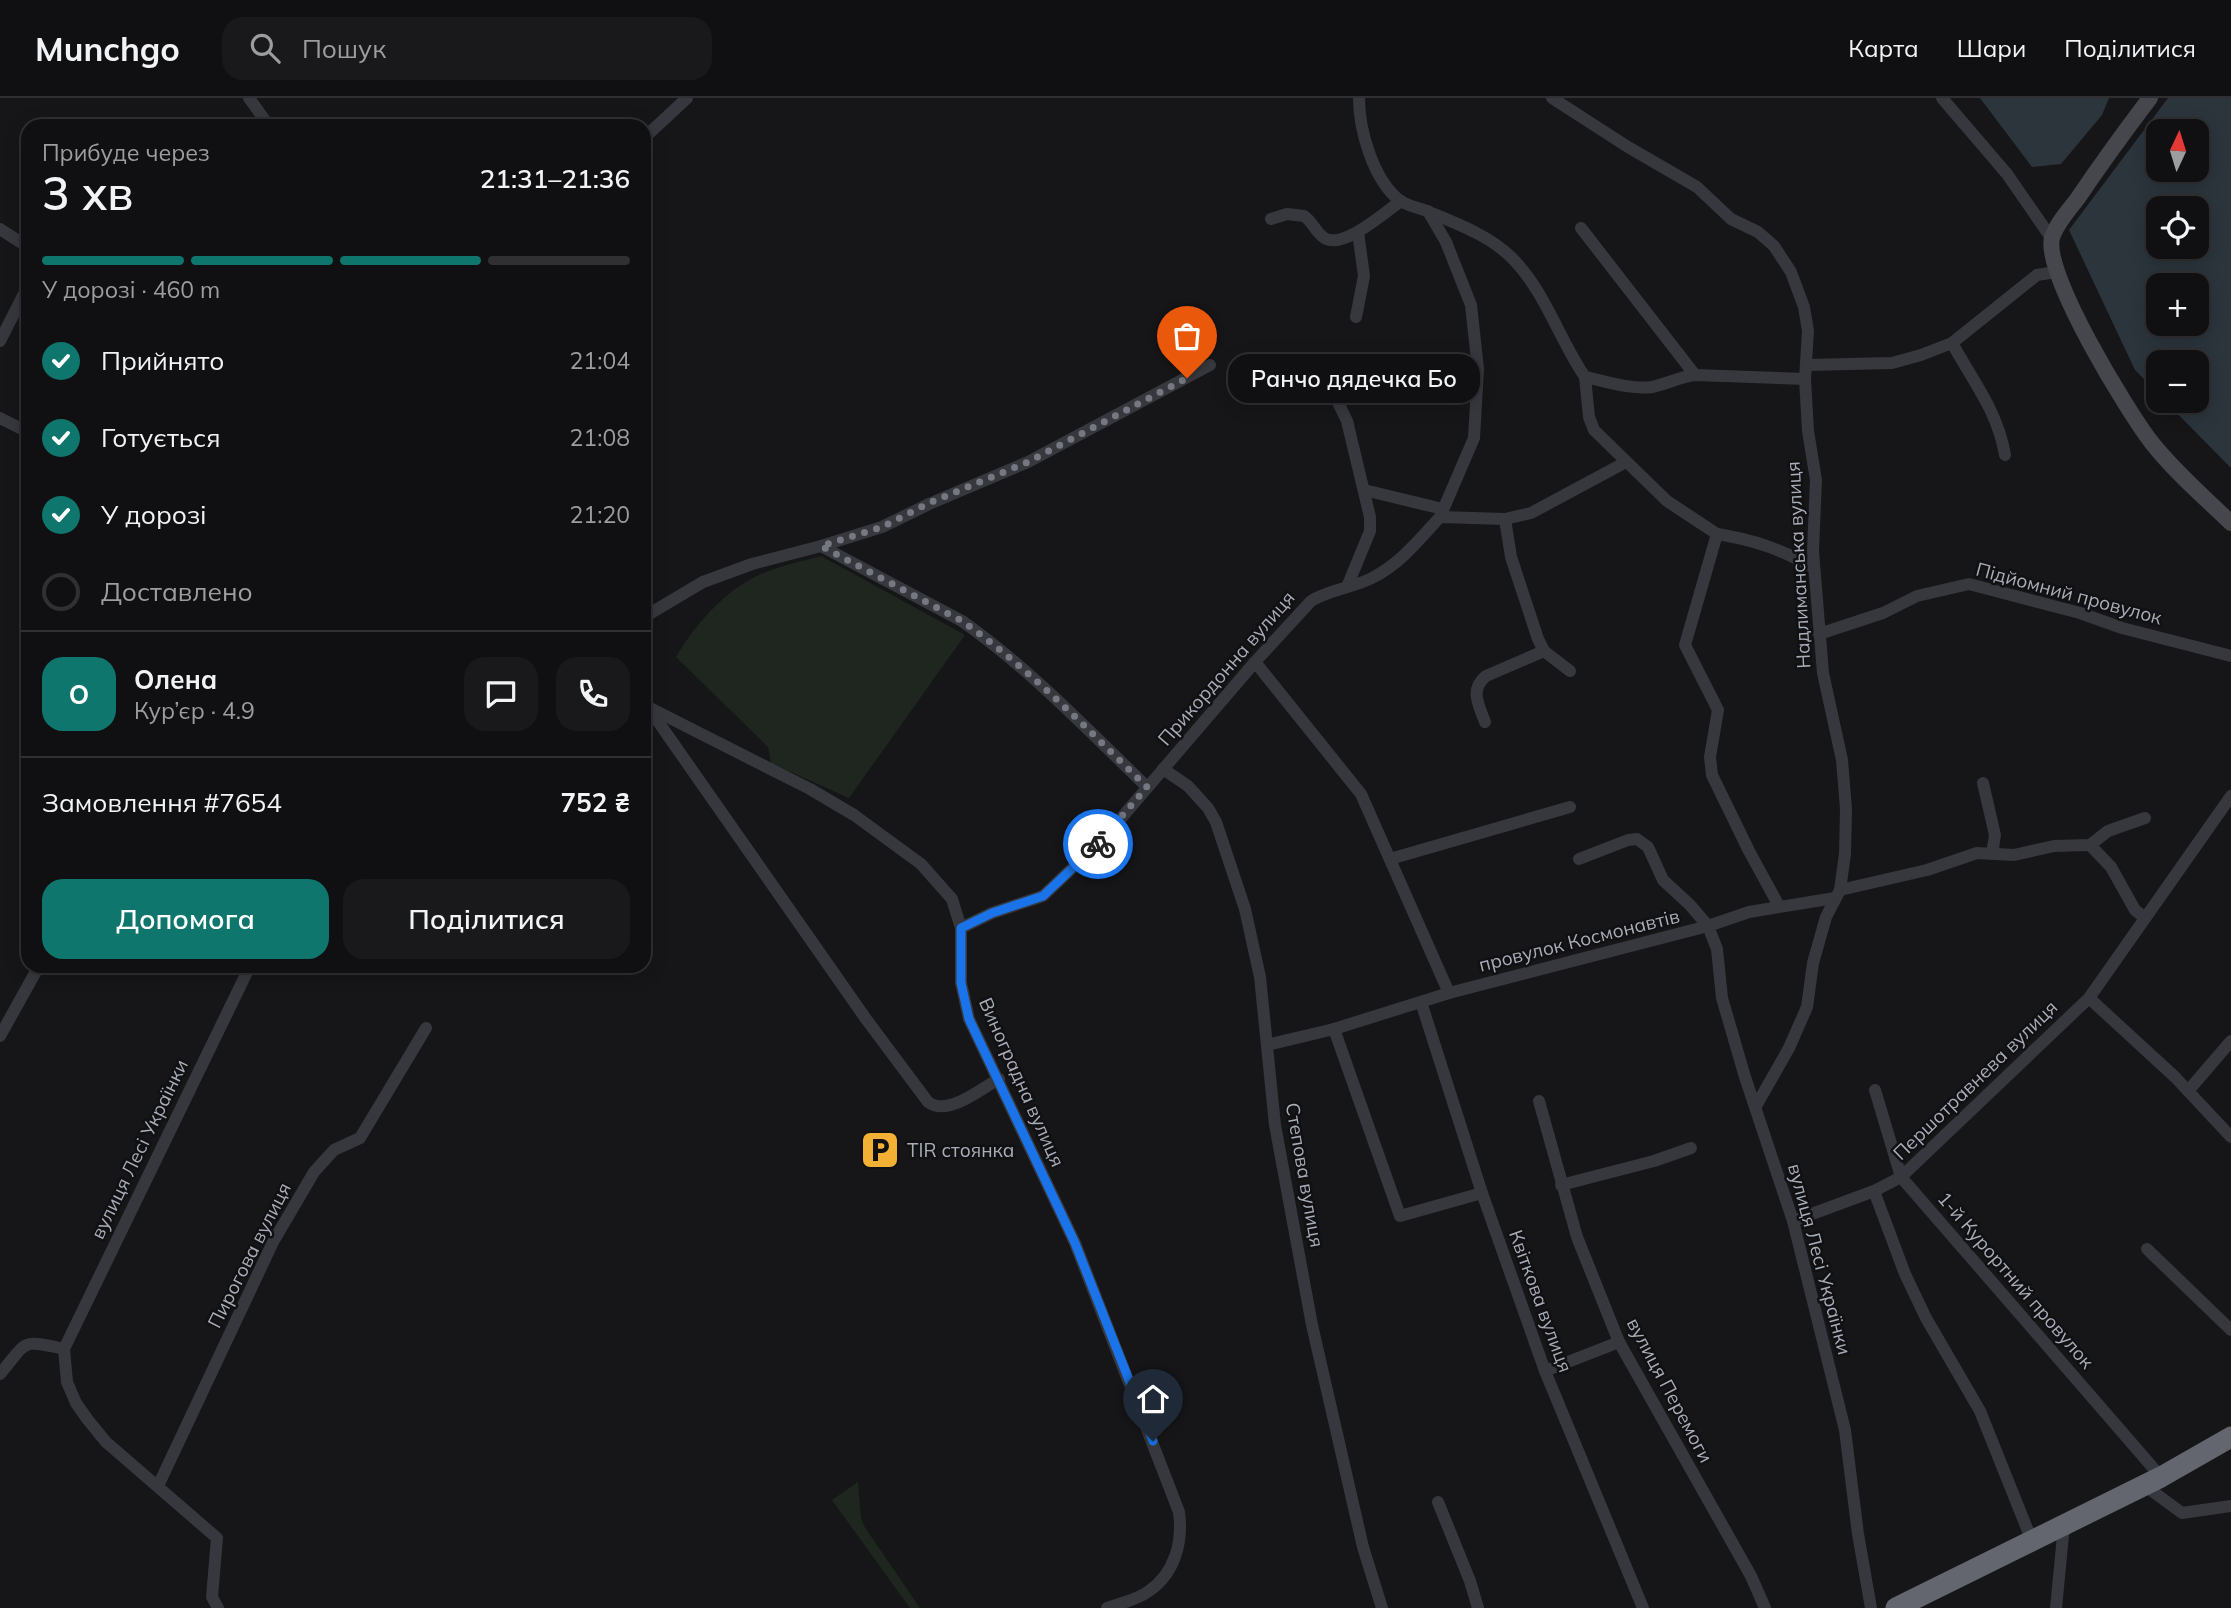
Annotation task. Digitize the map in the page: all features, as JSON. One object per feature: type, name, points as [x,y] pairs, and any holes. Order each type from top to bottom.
[{"type":"highway","points":[[1896,1608],[2152,1481],[2231,1437]]},
{"type":"street","points":[[249,98],[264,119]]},
{"type":"street","points":[[651,131],[687,98]]},
{"type":"street","points":[[1359,98],[1359,117],[1370,158],[1392,192],[1401,201],[1485,237],[1516,261],[1542,299],[1569,353],[1585,377],[1591,425],[1667,501],[1717,534],[1743,538],[1784,550],[1814,568]]},
{"type":"street","name":"Надлиманська вулиця","points":[[1552,98],[1616,140],[1697,187],[1731,219],[1758,232],[1774,246],[1791,272],[1804,307],[1808,331],[1805,379],[1808,430],[1815,480],[1814,568],[1822,673],[1842,760],[1846,809],[1845,854],[1837,894],[1819,939],[1807,1007],[1800,1026],[1756,1107]]},
{"type":"street","points":[[1942,98],[2007,174],[2052,239],[2056,272],[2101,361],[2136,422],[2162,455],[2231,523]]},
{"type":"street","points":[[2052,239],[2112,148],[2150,98]]},
{"type":"street","points":[[1271,219],[1287,214],[1304,216],[1323,238],[1341,240],[1358,232],[1401,201]]},
{"type":"street","name":"Прикордонна вулиця","points":[[961,928],[992,913],[1043,896],[1105,838],[1301,609],[1321,595],[1371,579],[1391,567],[1410,550],[1442,513],[1474,438],[1478,369],[1471,305],[1446,242],[1428,211]]},
{"type":"street","points":[[1581,228],[1695,375]]},
{"type":"street","points":[[0,229],[21,242]]},
{"type":"street","points":[[1356,317],[1364,276],[1358,232]]},
{"type":"street","points":[[1807,365],[1892,363],[1952,343],[2037,275],[2056,272]]},
{"type":"street","points":[[0,341],[21,300]]},
{"type":"street","points":[[1952,343],[1977,389],[1991,408],[2001,431],[2005,455]]},
{"type":"street","points":[[651,613],[703,582],[752,564],[882,527],[929,503],[1028,462],[1210,365]]},
{"type":"street","points":[[1322,369],[1347,421],[1370,517],[1370,531],[1347,587]]},
{"type":"street","points":[[1585,377],[1640,387],[1653,387],[1679,377],[1695,375],[1805,379]]},
{"type":"street","points":[[0,418],[21,428]]},
{"type":"street","points":[[1364,490],[1442,513],[1505,519],[1531,513],[1555,502],[1626,461]]},
{"type":"street","points":[[1505,519],[1511,557],[1538,639],[1544,651],[1570,671]]},
{"type":"street","points":[[1717,534],[1685,645],[1718,710],[1710,757],[1712,775],[1779,906]]},
{"type":"street","points":[[821,546],[962,621],[983,636],[1043,687],[1147,787]]},
{"type":"street","name":"Підйомний провулок","points":[[1819,634],[1883,613],[1917,596],[1969,584],[1982,585],[2134,631],[2231,656]]},
{"type":"street","points":[[1485,722],[1476,699],[1475,689],[1479,682],[1486,676],[1544,651]]},
{"type":"street","points":[[1255,662],[1354,783],[1449,993]]},
{"type":"street","name":"Виноградна вулиця","points":[[651,707],[810,789],[854,815],[921,864],[952,899],[961,928],[961,983],[969,1019],[1075,1243],[1179,1512],[1182,1530],[1179,1548],[1163,1578],[1149,1591],[1107,1608]]},
{"type":"street","points":[[651,711],[858,1007],[928,1101],[934,1106],[950,1106],[999,1079]]},
{"type":"street","name":"Степова вулиця","points":[[1163,769],[1188,786],[1208,808],[1216,822],[1245,909],[1260,977],[1275,1125],[1312,1325],[1363,1547],[1382,1608]]},
{"type":"street","points":[[1983,783],[1995,835],[1992,854]]},
{"type":"street","name":"Першотравнева вулиця","points":[[1793,1221],[1874,1191],[1901,1177],[2089,998],[2231,796]]},
{"type":"street","points":[[1390,859],[1570,807]]},
{"type":"street","points":[[1837,894],[1927,870],[1977,853],[2014,855],[2054,846],[2090,845],[2108,831],[2145,818]]},
{"type":"street","points":[[1579,859],[1628,840],[1643,841],[1663,880],[1708,926]]},
{"type":"street","points":[[2090,845],[2111,867],[2135,910],[2145,918]]},
{"type":"street","name":"провулок Космонавтів","points":[[1267,1045],[1334,1029],[1449,993],[1708,926],[1749,912],[1837,894]]},
{"type":"street","name":"вулиця Лесі Українки","points":[[1708,926],[1717,948],[1722,998],[1793,1221],[1845,1430],[1858,1534],[1871,1608]]},
{"type":"street","points":[[0,1036],[35,973]]},
{"type":"street","name":"вулиця Лесі Українки","points":[[64,1349],[247,973]]},
{"type":"street","points":[[2089,998],[2188,1091],[2231,1137]]},
{"type":"street","name":"Квіткова вулиця","points":[[1420,1002],[1482,1193],[1545,1371],[1643,1608]]},
{"type":"street","name":"Пирогова вулиця","points":[[158,1486],[280,1230],[314,1172],[334,1150],[360,1138],[426,1028]]},
{"type":"street","points":[[1334,1029],[1400,1216],[1482,1193]]},
{"type":"street","points":[[2188,1091],[2231,1041]]},
{"type":"street","name":"1-й Курортний провулок","points":[[1875,1090],[1901,1177],[2152,1481],[2182,1513],[2231,1506]]},
{"type":"street","name":"вулиця Перемоги","points":[[1539,1101],[1577,1237],[1619,1342],[1751,1576],[1765,1608]]},
{"type":"street","points":[[1561,1185],[1654,1161],[1690,1148]]},
{"type":"street","points":[[1874,1191],[1905,1274],[1926,1318],[1980,1411],[2032,1541]]},
{"type":"street","points":[[2147,1249],[2231,1331]]},
{"type":"street","points":[[1545,1371],[1619,1342]]},
{"type":"street","points":[[0,1374],[26,1343],[64,1349],[67,1382],[76,1403],[106,1442],[217,1538],[212,1597],[218,1608]]},
{"type":"street","points":[[1438,1502],[1478,1608]]},
{"type":"street","points":[[2056,1608],[2064,1525]]},
{"type":"shaded area","points":[[1980,98],[2109,98],[2102,115],[2061,164],[2032,167]]},
{"type":"shaded area","points":[[2168,98],[2231,98],[2231,468],[2177,413],[2209,413],[2209,350],[2146,350],[2146,381],[2135,370],[2069,230],[2146,127],[2146,182],[2209,182],[2209,119],[2152,119]]},
{"type":"shaded area","points":[[821,556],[965,635],[849,798],[771,763],[768,747],[676,657],[701,622],[733,591],[765,573]]},
{"type":"shaded area","points":[[858,1482],[864,1526],[920,1608],[910,1608],[832,1500]]},
{"type":"way so far","points":[[1098,844],[1147,787],[1043,687],[983,636],[962,621],[821,546],[882,527],[929,503],[1028,462],[1187,378]]},
{"type":"place","name":"Ранчо дядечка Бо","points":[[1187,378]]},
{"type":"place","name":"TIR стоянка","points":[[880,1150]]},
{"type":"route","points":[[1098,844],[1043,896],[992,913],[961,928],[961,983],[969,1019],[1075,1243],[1153,1441]]}]
